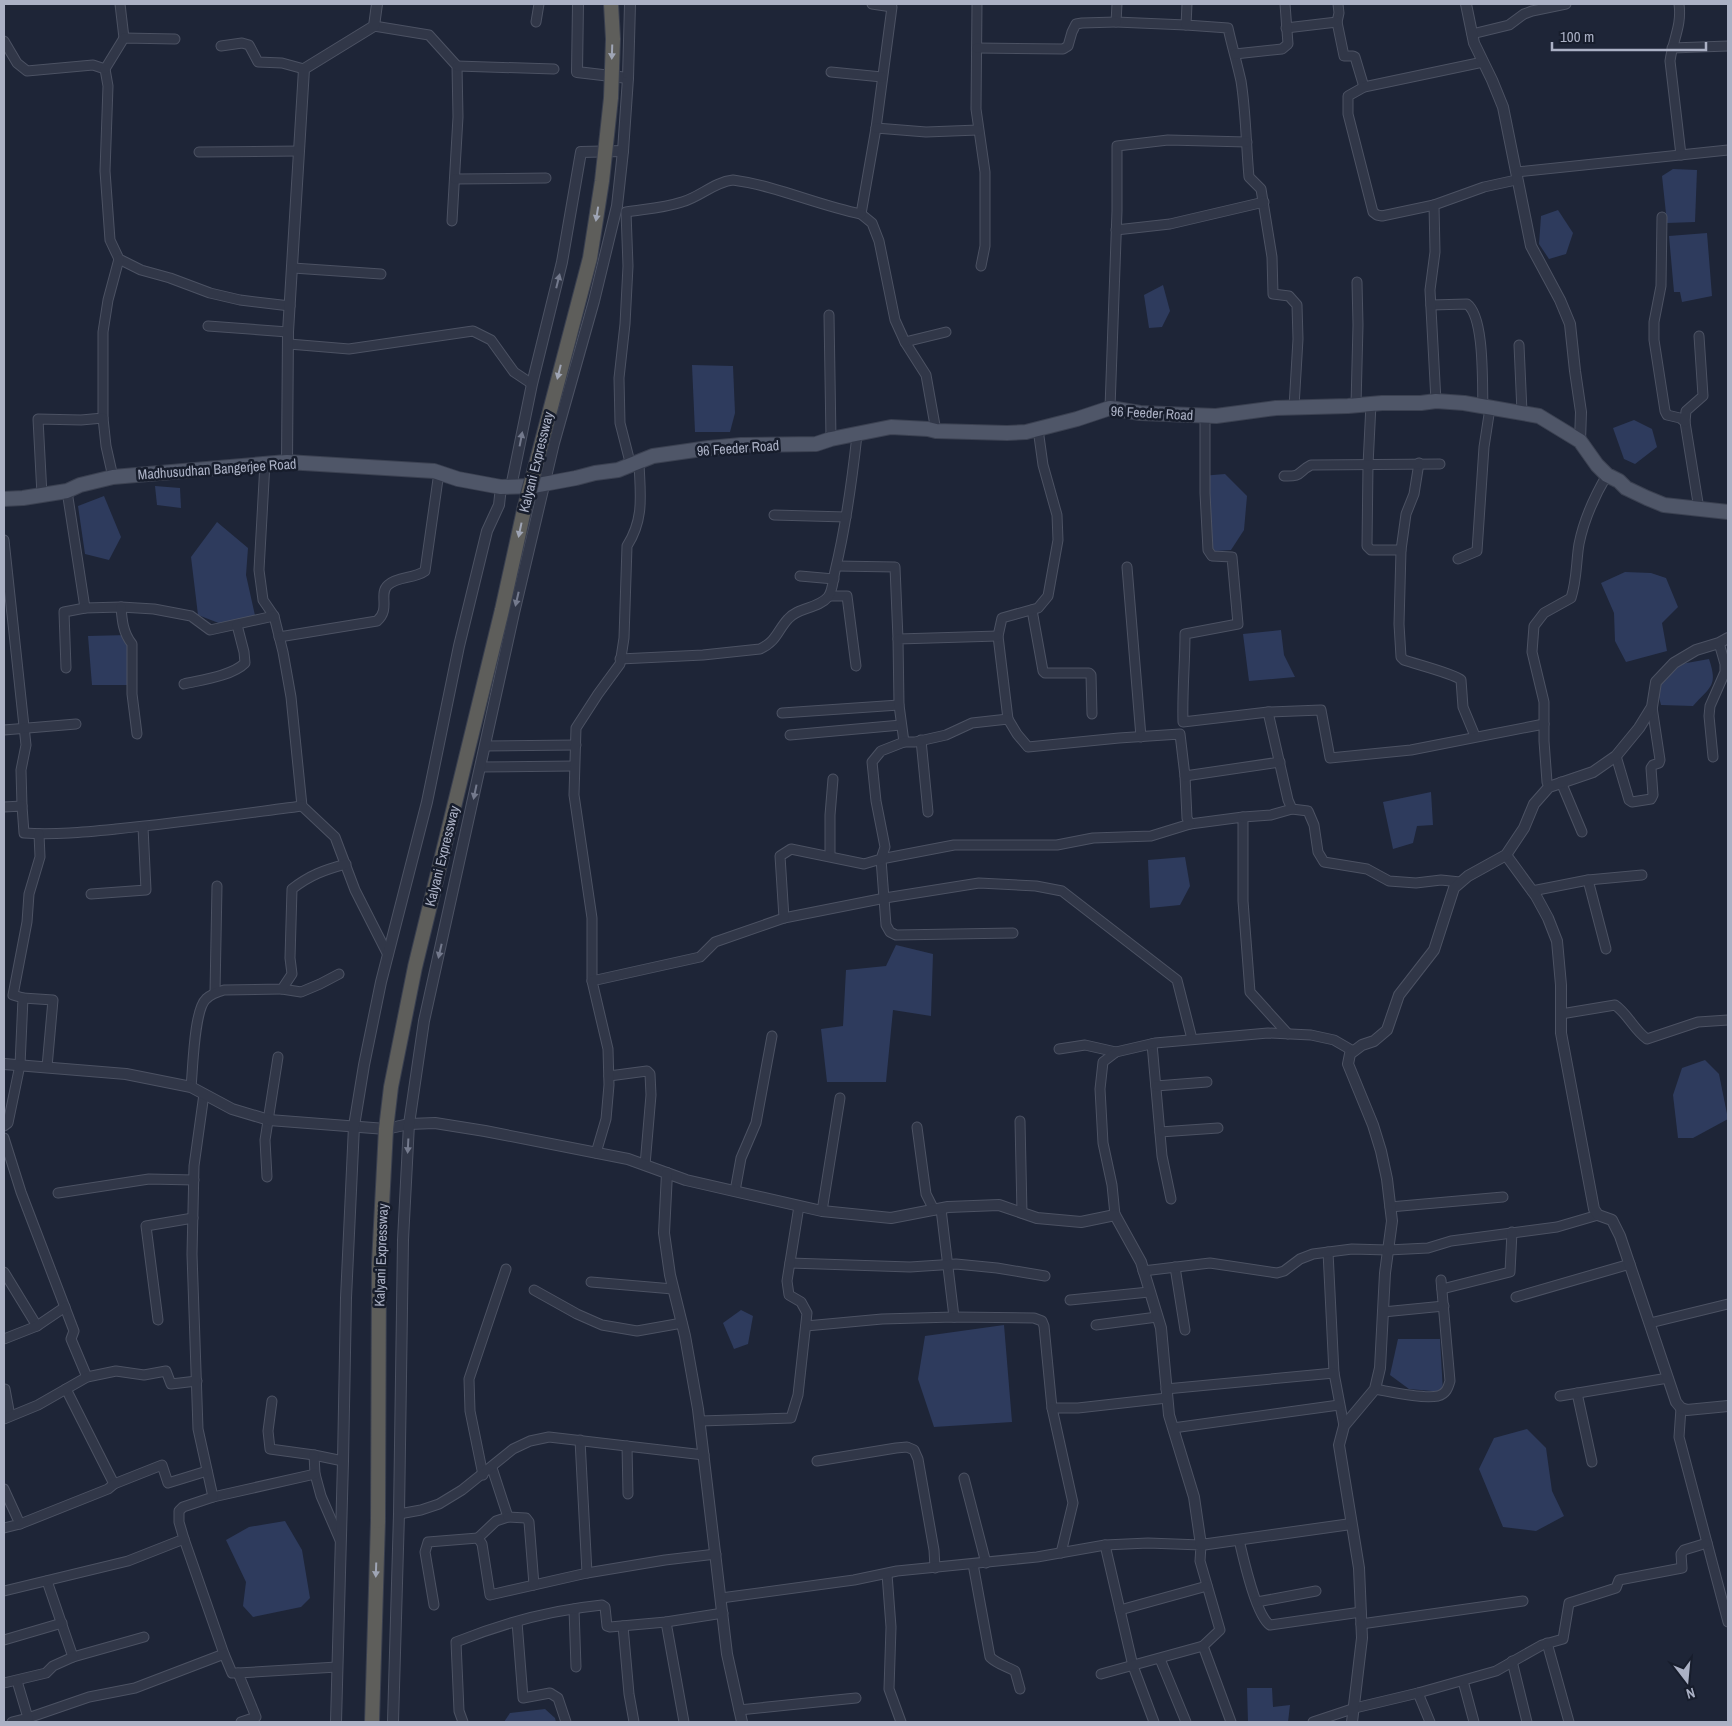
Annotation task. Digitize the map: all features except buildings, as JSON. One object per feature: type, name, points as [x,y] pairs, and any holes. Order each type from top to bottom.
[{"type":"highway","name":"Kalyani Expressway","points":[[372,1722],[378,1521],[380,1263],[386,1129],[415,967],[502,610],[524,510],[590,258],[602,181],[611,98],[611,4]]},
{"type":"main road","name":"96 Feeder Road","points":[[511,487],[545,484],[594,473],[618,470],[653,456],[741,445],[816,444],[831,439],[891,427],[936,431],[1007,433],[1038,430],[1110,408],[1140,413],[1225,416],[1262,409],[1436,401],[1522,412],[1539,416],[1580,441],[1597,465],[1607,475],[1626,488],[1664,505],[1728,512]]},
{"type":"main road","name":"Madhusudhan Bangerjee Road","points":[[4,499],[67,490],[113,477],[287,462],[434,471],[458,479],[511,487]]},
{"type":"street","points":[[120,4],[124,38],[105,69],[108,86],[105,171],[110,240],[119,259],[140,270],[170,278],[210,293],[240,300],[290,306]]},
{"type":"street","points":[[374,26],[377,4]]},
{"type":"street","points":[[536,22],[539,4]]},
{"type":"street","points":[[578,4],[577,72],[628,78]]},
{"type":"street","points":[[393,1722],[399,1514],[403,1240],[409,1124],[424,1020],[514,613],[554,443],[587,326],[617,206],[628,78],[630,4]]},
{"type":"street","points":[[861,214],[876,128],[892,8],[872,4]]},
{"type":"street","points":[[978,4],[976,82],[978,130],[985,172],[985,246],[981,266]]},
{"type":"street","points":[[1116,22],[1117,4]]},
{"type":"street","points":[[1186,25],[1187,4]]},
{"type":"street","points":[[1235,54],[1286,48],[1288,44],[1284,4]]},
{"type":"street","points":[[1338,4],[1337,22],[1344,56],[1355,57],[1364,87]]},
{"type":"street","points":[[1466,4],[1474,43],[1503,107],[1531,246],[1560,300],[1570,324],[1581,412],[1580,441]]},
{"type":"street","points":[[1472,34],[1509,26],[1524,14],[1532,11],[1566,4]]},
{"type":"street","points":[[1679,4],[1681,17],[1670,60],[1681,156]]},
{"type":"street","points":[[977,48],[1063,49],[1068,46],[1076,24],[1082,23],[1116,22],[1228,28],[1241,81],[1249,177],[1261,189],[1264,202],[1272,257],[1273,294],[1289,296],[1297,304],[1298,339],[1294,407]]},
{"type":"street","points":[[1286,28],[1337,22]]},
{"type":"street","points":[[220,46],[242,43],[249,45],[258,62],[282,63],[304,69],[374,26],[429,35],[458,66],[452,221]]},
{"type":"street","points":[[124,38],[175,39]]},
{"type":"street","points":[[4,41],[17,62],[27,70],[93,65],[105,69]]},
{"type":"street","points":[[1672,48],[1727,44]]},
{"type":"street","points":[[1483,62],[1364,87],[1348,96],[1348,114],[1373,212],[1377,215],[1382,216],[1434,204],[1516,176],[1728,150]]},
{"type":"street","points":[[458,66],[554,69]]},
{"type":"street","points":[[287,462],[288,332],[304,69]]},
{"type":"street","points":[[831,72],[882,77]]},
{"type":"street","points":[[876,128],[926,132],[978,130]]},
{"type":"street","points":[[1110,408],[1117,146],[1168,140],[1247,142]]},
{"type":"street","points":[[199,152],[300,150]]},
{"type":"street","points":[[336,1722],[346,1298],[354,1126],[364,1065],[381,982],[426,802],[458,646],[487,531],[499,505],[511,487],[532,384],[562,262],[581,152],[623,151]]},
{"type":"street","points":[[455,179],[546,178]]},
{"type":"street","points":[[596,1153],[606,1119],[609,1076],[608,1049],[592,981],[592,918],[574,795],[574,766],[576,728],[620,664],[624,638],[627,546],[634,536],[641,506],[635,464],[620,423],[620,378],[628,266],[626,212],[681,203],[723,181],[732,180],[794,195],[832,208],[861,214],[872,223],[879,240],[895,320],[905,342],[926,375],[936,431]]},
{"type":"street","points":[[1116,230],[1170,224],[1264,202]]},
{"type":"street","points":[[1434,204],[1435,252],[1430,290],[1436,401]]},
{"type":"street","points":[[1662,217],[1661,286],[1654,322],[1654,340],[1665,411],[1667,414],[1680,418],[1685,422]]},
{"type":"street","points":[[113,477],[106,446],[103,418],[103,332],[108,300],[119,259]]},
{"type":"street","points":[[293,268],[381,274]]},
{"type":"street","points":[[1356,406],[1357,282]]},
{"type":"street","points":[[1431,305],[1467,304],[1475,314],[1481,351],[1486,408],[1477,551],[1458,559]]},
{"type":"street","points":[[829,315],[831,439]]},
{"type":"street","points":[[208,326],[288,332]]},
{"type":"street","points":[[288,344],[348,349],[473,332],[491,340],[514,372],[532,384]]},
{"type":"street","points":[[905,342],[946,332]]},
{"type":"street","points":[[1699,336],[1703,396],[1686,411],[1685,422],[1699,509]]},
{"type":"street","points":[[1519,345],[1522,412]]},
{"type":"street","points":[[1371,404],[1368,464],[1368,549],[1402,550]]},
{"type":"street","points":[[1204,416],[1204,493],[1208,550],[1212,556],[1232,556],[1238,624],[1185,634],[1185,665],[1182,695],[1183,722],[1268,712],[1321,710],[1330,758],[1411,750],[1544,724]]},
{"type":"street","points":[[42,495],[38,419],[81,420],[103,418]]},
{"type":"street","points":[[1038,430],[1042,465],[1057,515],[1058,540],[1048,596],[1038,608],[1002,618],[998,636],[1008,719],[1028,747],[1180,734],[1186,776],[1187,818],[1190,824]]},
{"type":"street","points":[[620,659],[703,655],[760,649],[768,646],[775,639],[788,618],[795,613],[823,602],[830,596],[851,490],[857,435]]},
{"type":"street","points":[[265,463],[259,570],[263,600],[274,616],[292,696],[302,806],[335,837],[355,890],[388,955]]},
{"type":"street","points":[[1419,464],[1414,494],[1406,514],[1402,550],[1399,624],[1401,657],[1404,660],[1430,669],[1456,676],[1461,680],[1463,707],[1475,736]]},
{"type":"street","points":[[1284,476],[1297,477],[1305,468],[1311,465],[1440,464]]},
{"type":"street","points":[[279,637],[377,621],[382,617],[385,590],[388,584],[396,580],[420,575],[425,571],[439,472]]},
{"type":"street","points":[[1549,787],[1547,782],[1544,702],[1532,652],[1534,626],[1544,613],[1571,598],[1575,586],[1579,544],[1592,500],[1607,475]]},
{"type":"street","points":[[67,490],[84,608]]},
{"type":"street","points":[[774,515],[846,517]]},
{"type":"street","points":[[4,540],[6,573],[26,744],[21,770],[24,833],[67,833],[143,827],[302,806]]},
{"type":"street","points":[[836,566],[895,567],[898,704],[904,742]]},
{"type":"street","points":[[1127,567],[1141,736]]},
{"type":"street","points":[[800,576],[834,578]]},
{"type":"street","points":[[830,596],[846,596],[856,666]]},
{"type":"street","points":[[66,668],[64,612],[84,608],[121,607],[154,609],[191,616],[210,630],[274,616]]},
{"type":"street","points":[[121,607],[123,625],[132,644],[132,694],[138,734]]},
{"type":"street","points":[[1032,610],[1043,671],[1045,673],[1089,673],[1091,675],[1092,714]]},
{"type":"street","points":[[184,684],[228,673],[241,667],[244,663],[244,652],[237,625]]},
{"type":"street","points":[[898,639],[998,636]]},
{"type":"street","points":[[1616,756],[1629,800],[1632,802],[1651,799],[1653,795],[1651,768],[1660,760],[1652,707],[1656,682],[1674,663],[1696,650],[1724,641],[1725,672],[1710,706],[1709,716],[1713,757]]},
{"type":"street","points":[[782,713],[898,704]]},
{"type":"street","points":[[1352,1722],[1361,1648],[1359,1568],[1339,1445],[1344,1426],[1375,1389],[1380,1368],[1385,1273],[1392,1221],[1387,1179],[1381,1151],[1373,1125],[1348,1064],[1350,1054],[1387,1030],[1399,995],[1434,950],[1454,888],[1468,876],[1506,854],[1524,828],[1534,804],[1549,787],[1593,772],[1616,756],[1639,728],[1652,707]]},
{"type":"street","points":[[1268,712],[1288,800],[1292,809]]},
{"type":"street","points":[[1008,719],[972,724],[946,735],[904,742],[881,751],[872,762],[876,801],[885,847],[881,859],[886,925],[890,932],[896,935],[1013,933]]},
{"type":"street","points":[[4,730],[76,724]]},
{"type":"street","points":[[790,735],[901,725]]},
{"type":"street","points":[[921,740],[928,812]]},
{"type":"street","points":[[485,746],[576,745]]},
{"type":"street","points":[[1186,776],[1280,762]]},
{"type":"street","points":[[481,768],[574,766]]},
{"type":"street","points":[[830,856],[830,815],[833,779]]},
{"type":"street","points":[[1561,782],[1582,832]]},
{"type":"street","points":[[4,807],[22,806]]},
{"type":"street","points":[[784,918],[780,856],[791,848],[864,864],[954,845],[1057,845],[1093,838],[1151,836],[1190,824],[1271,815],[1292,809],[1308,811],[1314,825],[1318,852],[1324,862],[1366,868],[1389,881],[1416,883],[1441,880],[1460,882]]},
{"type":"street","points":[[1243,817],[1243,901],[1250,992],[1288,1034]]},
{"type":"street","points":[[90,894],[146,890],[143,827]]},
{"type":"street","points":[[39,834],[40,857],[29,894],[27,922],[13,995],[23,998],[53,1000],[47,1067]]},
{"type":"street","points":[[1506,854],[1548,918],[1557,941],[1561,985],[1561,1033],[1591,1197],[1594,1209],[1598,1215]]},
{"type":"street","points":[[282,989],[292,974],[290,958],[292,889],[304,879],[318,872],[346,864]]},
{"type":"street","points":[[1532,891],[1588,880],[1642,875]]},
{"type":"street","points":[[1588,880],[1606,949]]},
{"type":"street","points":[[592,981],[700,957],[715,942],[784,918],[885,898],[979,883],[1036,886],[1062,891],[1177,980],[1192,1040]]},
{"type":"street","points":[[214,992],[217,886]]},
{"type":"street","points":[[191,1087],[199,1010],[205,999],[214,992],[224,990],[282,989],[300,992],[339,974]]},
{"type":"street","points":[[4,1126],[8,1123],[20,1065],[23,998]]},
{"type":"street","points":[[1561,1014],[1614,1005],[1621,1010],[1640,1034],[1647,1039],[1698,1022],[1728,1020]]},
{"type":"street","points":[[1101,1674],[1202,1646],[1220,1630],[1200,1561],[1201,1545],[1194,1497],[1169,1415],[1161,1328],[1141,1262],[1116,1215],[1103,1143],[1100,1089],[1103,1062],[1116,1052],[1152,1044],[1268,1033],[1311,1035],[1334,1040],[1353,1051]]},
{"type":"street","points":[[735,1191],[742,1158],[756,1123],[772,1036]]},
{"type":"street","points":[[1152,1044],[1162,1156],[1171,1199]]},
{"type":"street","points":[[1059,1049],[1085,1045],[1116,1052]]},
{"type":"street","points":[[267,1177],[266,1140],[278,1057]]},
{"type":"street","points":[[4,1064],[126,1074],[191,1087],[232,1108],[269,1120],[386,1129],[409,1124],[435,1123],[485,1130],[628,1159],[686,1180],[822,1211],[891,1218],[938,1209],[999,1205],[1037,1218],[1081,1222],[1116,1215]]},
{"type":"street","points":[[609,1076],[647,1071],[650,1074],[651,1096],[645,1165]]},
{"type":"street","points":[[1156,1086],[1206,1082]]},
{"type":"street","points":[[204,1094],[194,1166],[192,1254],[198,1429],[213,1497]]},
{"type":"street","points":[[822,1211],[840,1098]]},
{"type":"street","points":[[1020,1120],[1022,1213]]},
{"type":"street","points":[[917,1127],[926,1194],[938,1209],[948,1265],[954,1317]]},
{"type":"street","points":[[1160,1132],[1218,1128]]},
{"type":"street","points":[[4,1138],[21,1192],[74,1331],[71,1339],[87,1377]]},
{"type":"street","points":[[667,1173],[664,1234],[673,1289],[682,1323],[700,1421],[727,1654],[742,1722]]},
{"type":"street","points":[[58,1193],[149,1178],[194,1180]]},
{"type":"street","points":[[1390,1207],[1503,1197]]},
{"type":"street","points":[[700,1421],[791,1418],[798,1395],[807,1313],[801,1302],[789,1295],[787,1281],[800,1206]]},
{"type":"street","points":[[1143,1271],[1210,1263],[1277,1273],[1290,1268],[1300,1259],[1312,1254],[1352,1249],[1428,1248],[1451,1241],[1557,1227],[1598,1215],[1612,1220],[1620,1236],[1676,1402],[1681,1408],[1687,1410],[1728,1406]]},
{"type":"street","points":[[158,1320],[146,1226],[193,1218]]},
{"type":"street","points":[[1375,1389],[1408,1396],[1438,1396],[1448,1389],[1450,1381],[1442,1285],[1510,1272],[1512,1232]]},
{"type":"street","points":[[1328,1252],[1334,1373],[1344,1426]]},
{"type":"street","points":[[790,1263],[910,1267],[948,1265],[996,1268],[1045,1276]]},
{"type":"street","points":[[1516,1296],[1630,1264]]},
{"type":"street","points":[[1176,1267],[1184,1330]]},
{"type":"street","points":[[483,1475],[470,1411],[470,1379],[506,1269]]},
{"type":"street","points":[[4,1272],[38,1326]]},
{"type":"street","points":[[591,1282],[673,1289]]},
{"type":"street","points":[[534,1290],[577,1314],[602,1325],[637,1331],[682,1323]]},
{"type":"street","points":[[1070,1300],[1149,1292]]},
{"type":"street","points":[[1650,1323],[1728,1304]]},
{"type":"street","points":[[1383,1312],[1444,1306]]},
{"type":"street","points":[[4,1339],[38,1326],[65,1307]]},
{"type":"street","points":[[806,1326],[882,1319],[954,1317],[1034,1318],[1042,1321],[1052,1408],[1073,1503],[1060,1553]]},
{"type":"street","points":[[1096,1325],[1157,1317]]},
{"type":"street","points":[[4,1390],[7,1418],[38,1405],[87,1377],[116,1372],[144,1375],[166,1371],[171,1384],[197,1381]]},
{"type":"street","points":[[1052,1408],[1078,1408],[1167,1393],[1334,1373]]},
{"type":"street","points":[[1560,1396],[1668,1378]]},
{"type":"street","points":[[66,1389],[114,1484]]},
{"type":"street","points":[[1577,1393],[1592,1462]]},
{"type":"street","points":[[272,1401],[268,1431],[270,1449],[343,1461]]},
{"type":"street","points":[[1173,1428],[1339,1405]]},
{"type":"street","points":[[1681,1408],[1680,1437],[1728,1622]]},
{"type":"street","points":[[399,1514],[439,1504],[483,1475],[513,1449],[530,1441],[549,1437],[704,1455]]},
{"type":"street","points":[[580,1440],[587,1573]]},
{"type":"street","points":[[627,1446],[628,1494]]},
{"type":"street","points":[[817,1461],[896,1448],[907,1447],[914,1450],[918,1459],[934,1550],[935,1568]]},
{"type":"street","points":[[314,1455],[315,1474],[320,1496],[340,1540]]},
{"type":"street","points":[[4,1528],[20,1524],[108,1490],[114,1484],[162,1465],[168,1482],[207,1471]]},
{"type":"street","points":[[492,1468],[508,1517]]},
{"type":"street","points":[[315,1474],[213,1497],[184,1507],[178,1511],[179,1522],[232,1673],[337,1668]]},
{"type":"street","points":[[964,1478],[986,1563]]},
{"type":"street","points":[[4,1489],[20,1524]]},
{"type":"street","points":[[434,1605],[425,1552],[428,1542],[478,1538],[496,1521],[508,1517],[526,1518],[529,1522],[534,1585]]},
{"type":"street","points":[[721,1598],[887,1574],[1060,1553],[1105,1545],[1148,1542],[1201,1545],[1352,1524]]},
{"type":"street","points":[[478,1538],[482,1544],[490,1595],[587,1573],[716,1554]]},
{"type":"street","points":[[4,1592],[128,1561],[184,1539]]},
{"type":"street","points":[[1239,1540],[1244,1564],[1257,1602],[1265,1622],[1270,1625],[1361,1612]]},
{"type":"street","points":[[1313,1722],[1355,1708],[1496,1671],[1547,1643],[1563,1639],[1569,1603],[1616,1588],[1619,1580],[1682,1568],[1681,1554],[1684,1550],[1707,1543]]},
{"type":"street","points":[[1105,1545],[1134,1666],[1154,1722]]},
{"type":"street","points":[[973,1564],[990,1657],[997,1664],[1015,1671],[1020,1689]]},
{"type":"street","points":[[887,1574],[891,1627],[889,1689],[892,1702],[901,1722]]},
{"type":"street","points":[[47,1581],[73,1657]]},
{"type":"street","points":[[1120,1610],[1207,1586]]},
{"type":"street","points":[[1257,1602],[1316,1591]]},
{"type":"street","points":[[1361,1624],[1523,1601]]},
{"type":"street","points":[[463,1722],[459,1711],[456,1642],[485,1631],[540,1615],[602,1604],[605,1607],[607,1626],[610,1627],[666,1622],[723,1613]]},
{"type":"street","points":[[574,1609],[576,1667]]},
{"type":"street","points":[[517,1622],[523,1698],[550,1693],[558,1698],[566,1722]]},
{"type":"street","points":[[666,1622],[684,1722]]},
{"type":"street","points":[[4,1640],[62,1623]]},
{"type":"street","points":[[622,1626],[634,1722]]},
{"type":"street","points":[[4,1683],[46,1673],[52,1666],[73,1657],[144,1637]]},
{"type":"street","points":[[1547,1643],[1569,1722]]},
{"type":"street","points":[[1202,1646],[1231,1722]]},
{"type":"street","points":[[12,1722],[89,1697],[135,1688],[224,1654]]},
{"type":"street","points":[[1160,1659],[1186,1722]]},
{"type":"street","points":[[1512,1661],[1527,1722]]},
{"type":"street","points":[[238,1672],[256,1718],[240,1722]]},
{"type":"street","points":[[17,1681],[28,1718]]},
{"type":"street","points":[[1463,1681],[1474,1722]]},
{"type":"street","points":[[1418,1693],[1430,1722]]},
{"type":"street","points":[[739,1710],[856,1698]]},
{"type":"water","points":[[1673,169],[1697,170],[1695,222],[1667,223],[1662,176]]},
{"type":"water","points":[[1558,210],[1573,233],[1566,254],[1549,259],[1539,244],[1541,216]]},
{"type":"water","points":[[1707,233],[1712,296],[1682,302],[1680,292],[1674,292],[1669,236]]},
{"type":"water","points":[[1163,285],[1170,311],[1162,327],[1149,328],[1144,295]]},
{"type":"water","points":[[692,365],[733,366],[735,413],[730,432],[695,432]]},
{"type":"water","points":[[1634,420],[1652,429],[1657,447],[1635,464],[1624,459],[1613,428]]},
{"type":"water","points":[[1225,474],[1247,496],[1244,530],[1231,550],[1215,551],[1209,543],[1201,476]]},
{"type":"water","points":[[155,486],[180,488],[181,508],[157,505]]},
{"type":"water","points":[[104,496],[121,537],[109,560],[85,554],[78,506]]},
{"type":"water","points":[[217,522],[248,548],[246,575],[256,620],[229,627],[198,615],[191,557]]},
{"type":"water","points":[[1625,572],[1651,573],[1666,578],[1678,607],[1662,623],[1667,651],[1626,662],[1615,641],[1614,613],[1601,583]]},
{"type":"water","points":[[1281,630],[1284,655],[1295,677],[1249,681],[1243,634]]},
{"type":"water","points":[[128,635],[131,685],[92,685],[88,636]]},
{"type":"water","points":[[1709,659],[1713,680],[1708,689],[1693,706],[1661,705],[1658,693],[1663,679],[1681,664]]},
{"type":"water","points":[[1431,792],[1433,825],[1417,826],[1413,843],[1393,849],[1383,802]]},
{"type":"water","points":[[1185,857],[1190,886],[1180,905],[1150,908],[1148,860]]},
{"type":"water","points":[[896,945],[933,954],[931,1016],[893,1010],[886,1082],[827,1082],[821,1029],[843,1026],[846,970],[886,966]]},
{"type":"water","points":[[1705,1060],[1719,1074],[1728,1119],[1693,1138],[1678,1138],[1673,1095],[1682,1068]]},
{"type":"water","points":[[741,1310],[753,1316],[748,1344],[734,1349],[723,1323]]},
{"type":"water","points":[[1004,1325],[1012,1422],[934,1427],[918,1379],[925,1336]]},
{"type":"water","points":[[1398,1339],[1440,1339],[1443,1392],[1409,1389],[1390,1375]]},
{"type":"water","points":[[1527,1429],[1546,1448],[1552,1491],[1564,1516],[1536,1531],[1503,1527],[1479,1469],[1494,1438]]},
{"type":"water","points":[[285,1521],[302,1550],[310,1598],[301,1607],[253,1617],[243,1606],[246,1582],[226,1540],[249,1527]]},
{"type":"water","points":[[1247,1688],[1272,1688],[1273,1707],[1290,1705],[1288,1722],[1248,1722]]},
{"type":"water","points":[[545,1709],[555,1718],[556,1722],[504,1722],[510,1713]]}]
